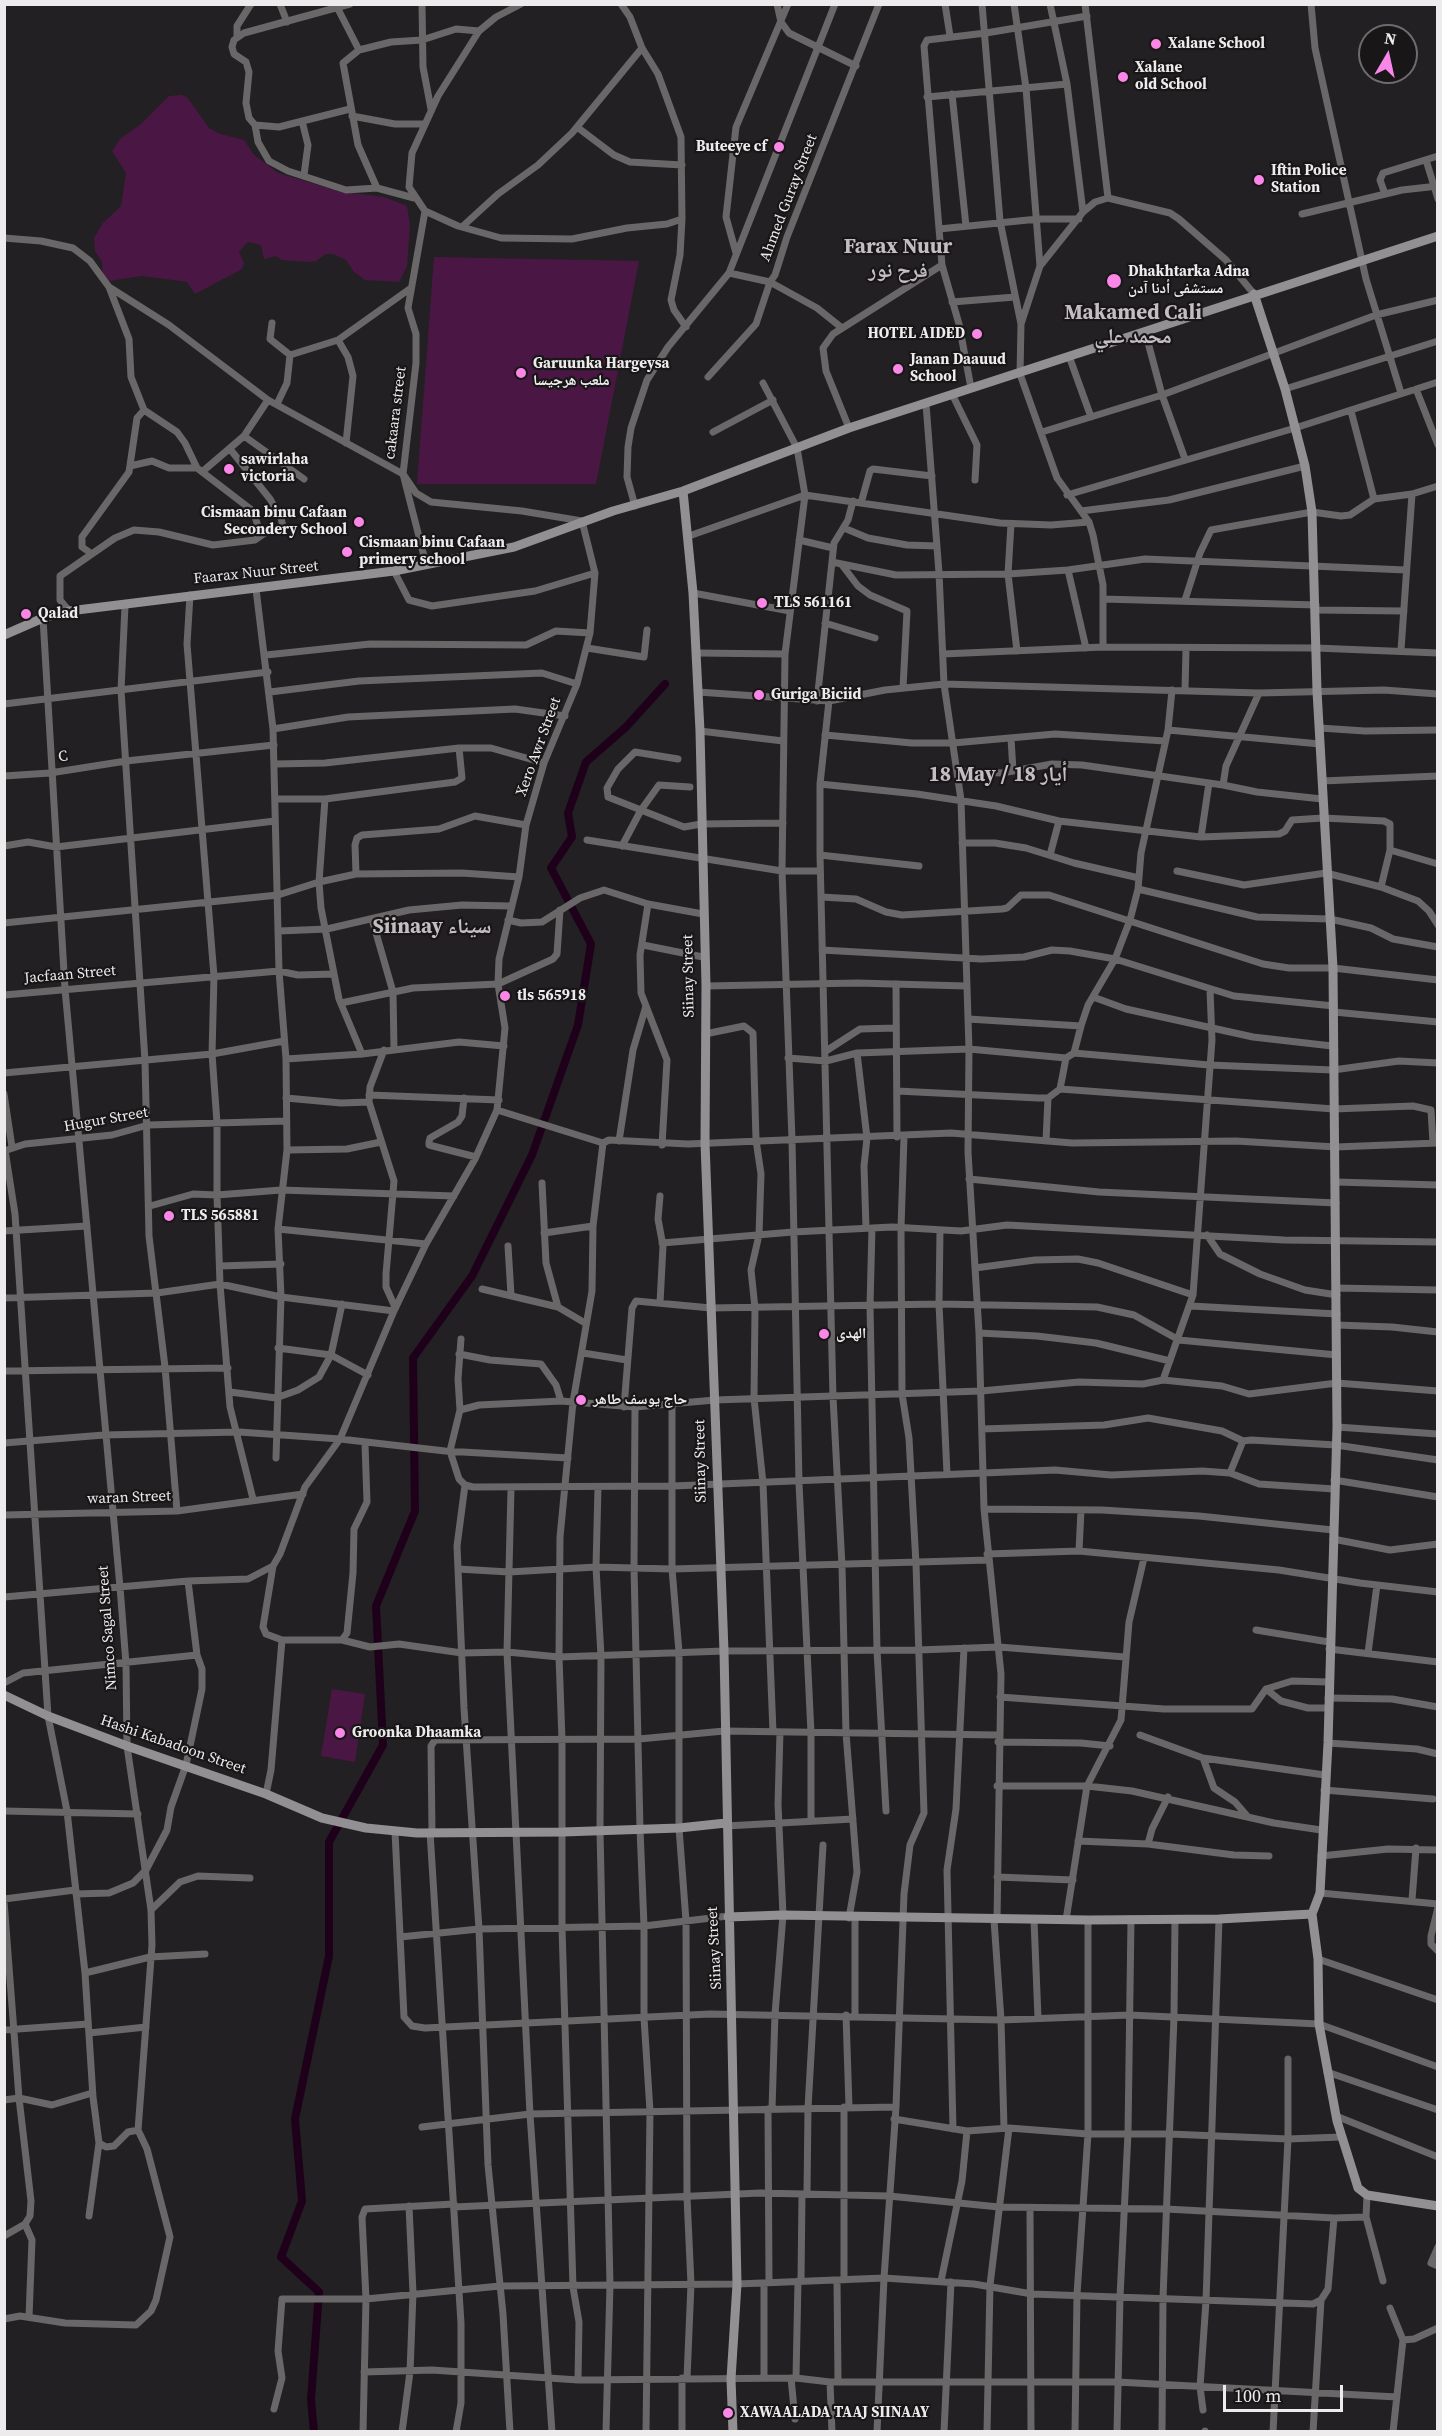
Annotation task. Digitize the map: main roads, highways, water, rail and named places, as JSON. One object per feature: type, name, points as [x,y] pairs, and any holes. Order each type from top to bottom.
[{"type":"waterway","points":[[314,2432],[311,2399],[319,2292],[281,2257],[302,2201],[295,2119],[329,1956],[329,1842],[383,1745],[376,1606],[415,1511],[413,1358],[472,1276],[532,1155],[578,1025],[591,944],[551,868],[572,837],[568,813],[586,762],[626,727],[665,684]]},
{"type":"place","name":"Xalane School","points":[[1156,44]]},
{"type":"place","name":"Xalane old School","points":[[1123,77]]},
{"type":"place","name":"Buteeye cf","points":[[779,147]]},
{"type":"place","name":"Iftin Police Station","points":[[1259,180]]},
{"type":"place","name":"Dhakhtarka Adna مستشفى أدنا آدن","points":[[1114,281]]},
{"type":"place","name":"HOTEL AIDED","points":[[977,334]]},
{"type":"place","name":"Janan Daauud School","points":[[898,369]]},
{"type":"place","name":"Garuunka Hargeysa ملعب هرجيسا","points":[[521,373]]},
{"type":"place","name":"sawirlaha victoria","points":[[229,469]]},
{"type":"place","name":"Cismaan binu Cafaan Secondery School","points":[[359,522]]},
{"type":"place","name":"Cismaan binu Cafaan primery school","points":[[347,552]]},
{"type":"place","name":"TLS 561161","points":[[762,603]]},
{"type":"place","name":"Qalad","points":[[26,614]]},
{"type":"place","name":"Guriga Biciid","points":[[759,695]]},
{"type":"place","name":"tls 565918","points":[[505,996]]},
{"type":"place","name":"TLS 565881","points":[[169,1216]]},
{"type":"place","name":"الهدى","points":[[824,1334]]},
{"type":"place","name":"حاج يوسف طاهر","points":[[581,1400]]},
{"type":"place","name":"Groonka Dhaamka","points":[[340,1733]]},
{"type":"place","name":"XAWAALADA TAAJ SIINAAY","points":[[728,2413]]},
{"type":"district","name":"Farax Nuur فرح نور","points":[[898,260]]},
{"type":"district","name":"Makamed Cali محمد علي","points":[[1133,326]]},
{"type":"district","name":"18 May / 18 أيار","points":[[998,776]]},
{"type":"district","name":"Siinaay سيناء","points":[[432,928]]}]
